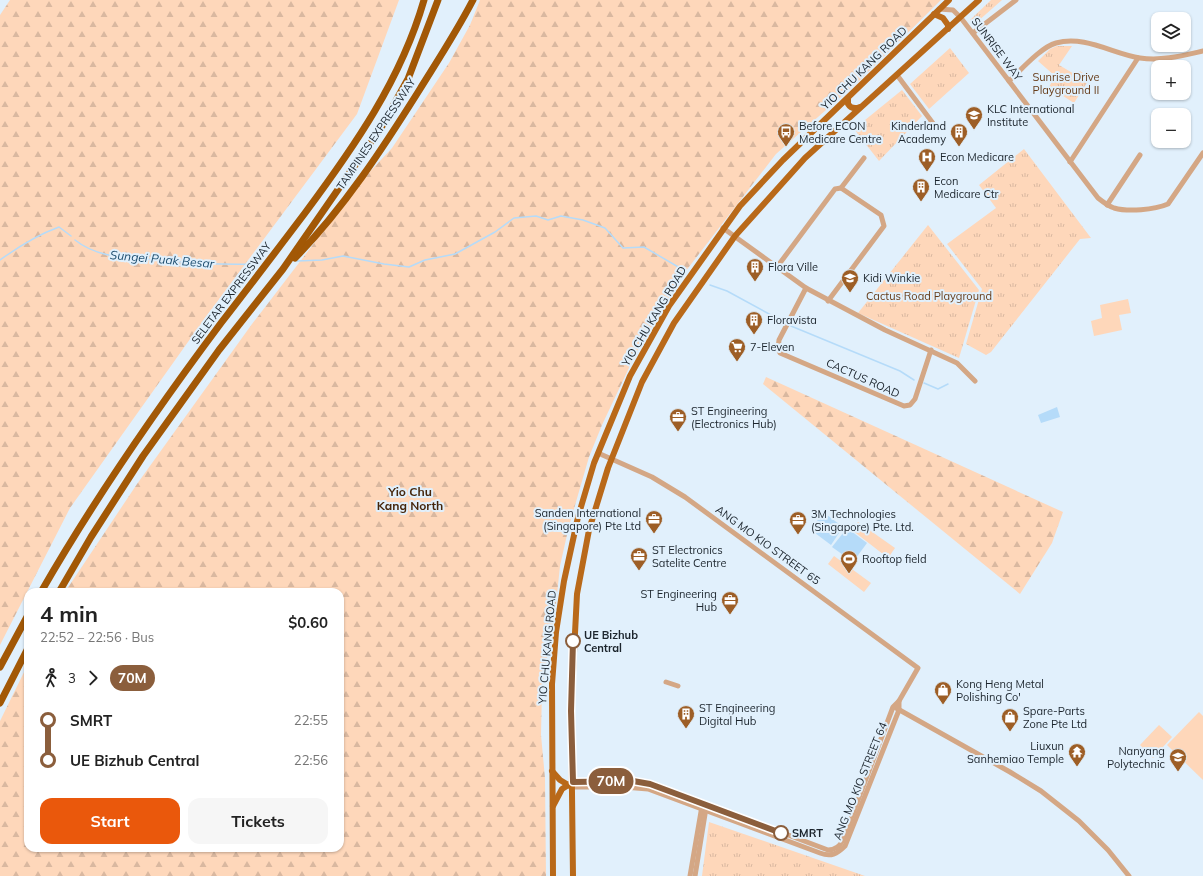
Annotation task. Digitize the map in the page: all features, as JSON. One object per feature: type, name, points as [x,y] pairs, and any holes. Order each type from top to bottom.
[{"type":"highway","name":"SELETAR EXPRESSWAY","points":[[43,588],[78,527],[131,447],[176,383],[337,170],[371,120],[396,73],[418,23],[424,0]]},
{"type":"highway","points":[[61,588],[91,537],[143,456],[219,350],[283,270],[382,126],[408,79],[438,0]]},
{"type":"highway","name":"TAMPINES EXPRESSWAY","points":[[283,270],[306,246],[360,180],[394,131],[462,22],[473,0]]},
{"type":"highway","points":[[0,667],[24,622]]},
{"type":"highway","points":[[0,703],[24,656]]},
{"type":"main road","name":"YIO CHU KANG ROAD","points":[[553,876],[552,684],[558,618],[564,581],[578,518],[598,453],[630,376],[656,328],[694,269],[740,206],[783,160],[949,0]]},
{"type":"main road","name":"YIO CHU KANG ROAD","points":[[573,876],[571,711],[576,594],[589,530],[611,459],[642,382],[674,323],[735,236],[805,158],[861,106],[897,76],[961,18],[979,0]]},
{"type":"main road","points":[[936,12],[948,25],[948,29]]},
{"type":"main road","points":[[848,98],[848,104],[851,108],[855,109],[861,106]]},
{"type":"main road","points":[[552,770],[560,780],[571,785]]},
{"type":"main road","points":[[552,810],[559,793],[571,785]]},
{"type":"street","points":[[973,32],[1016,0]]},
{"type":"street","name":"SUNRISE WAY","points":[[936,12],[953,10],[961,18],[1098,198],[1107,205]]},
{"type":"street","points":[[1009,81],[1049,46],[1057,43],[1072,41],[1105,47],[1138,58],[1167,59],[1203,51]]},
{"type":"street","points":[[1070,162],[1138,58]]},
{"type":"street","points":[[897,76],[936,126]]},
{"type":"street","points":[[1140,155],[1107,205],[1117,209],[1143,209],[1168,204],[1203,153]]},
{"type":"street","points":[[777,267],[835,190],[841,188],[864,158]]},
{"type":"street","points":[[828,301],[884,226],[884,221],[881,216],[841,188]]},
{"type":"street","points":[[723,228],[806,288],[885,330],[958,363],[975,381]]},
{"type":"street","name":"CACTUS ROAD","points":[[806,288],[779,340],[778,349],[780,353],[898,406],[904,406],[910,405],[915,399],[931,350]]},
{"type":"street","name":"ANG MO KIO STREET 65","points":[[598,453],[652,477],[685,497],[918,668]]},
{"type":"street","name":"ANG MO KIO STREET 64","points":[[571,785],[648,789],[704,806],[826,855],[832,856],[839,853],[846,846],[896,708],[918,668]]},
{"type":"street","points":[[666,682],[678,686]]},
{"type":"street","points":[[896,708],[1041,791],[1080,821],[1108,850],[1129,876]]},
{"type":"street","points":[[690,876],[704,806]]},
{"type":"street","points":[[695,876],[704,806]]},
{"type":"green space","points":[[10,0],[399,0],[357,114],[205,318],[70,508],[29,588],[24,588],[24,598],[0,645],[0,15]]},
{"type":"green space","points":[[480,0],[941,0],[860,80],[776,154],[682,276],[636,353],[602,425],[589,457],[569,526],[560,566],[556,604],[542,688],[541,735],[545,778],[546,876],[0,876],[0,721],[24,672],[24,852],[344,852],[344,588],[68,588],[137,484],[252,324],[365,177],[392,148],[449,63],[470,25]]},
{"type":"green space","points":[[991,0],[1002,0],[977,22],[971,22],[970,20]]},
{"type":"green space","name":"Sunrise Drive Playground II","points":[[1057,46],[1072,46],[1059,65],[1076,75],[1080,71],[1090,78],[1074,103],[1049,87],[1055,76],[1038,61],[1050,49]]},
{"type":"green space","points":[[950,48],[969,73],[929,109],[910,84]]},
{"type":"green space","points":[[902,90],[922,116],[879,161],[854,129]]},
{"type":"green space","points":[[1024,149],[1091,238],[1080,239],[991,352],[986,355],[966,344],[982,289],[947,244],[996,208],[979,185]]},
{"type":"green space","name":"Cactus Road Playground","points":[[928,225],[979,290],[959,358],[858,313]]},
{"type":"green space","points":[[1128,299],[1131,313],[1119,315],[1122,330],[1094,336],[1091,321],[1102,318],[1100,305]]},
{"type":"green space","points":[[766,377],[1063,512],[1052,543],[1020,594],[763,384]]},
{"type":"green space","points":[[858,522],[895,548],[888,558],[852,530]]},
{"type":"green space","name":"Rooftop field","points":[[834,556],[871,583],[864,592],[828,564]]},
{"type":"green space","points":[[1199,712],[1203,716],[1203,780],[1167,745]]},
{"type":"green space","points":[[1159,725],[1172,737],[1153,758],[1140,745]]},
{"type":"green space","points":[[709,822],[865,876],[702,876]]},
{"type":"water","points":[[1057,407],[1060,417],[1041,423],[1038,415]]},
{"type":"water","name":"Rooftop field","points":[[823,512],[843,527],[831,545],[811,530]]},
{"type":"water","name":"Rooftop field","points":[[847,528],[867,543],[853,562],[832,547]]},
{"type":"waterway","name":"Sungei Puak Besar","points":[[297,261],[322,260],[343,256],[409,267],[425,260],[455,254],[495,232],[514,218],[536,216],[548,220],[561,216],[583,220],[605,228],[623,248],[644,247],[680,268]]},
{"type":"waterway","name":"Sungei Puak Besar","points":[[0,260],[28,242],[59,227],[71,236]]},
{"type":"waterway","name":"Sungei Puak Besar","points":[[75,240],[94,251],[114,256],[193,263],[253,264]]},
{"type":"waterway","name":"Sungei Puak Besar","points":[[710,285],[727,291],[782,321]]},
{"type":"waterway","name":"Sungei Puak Besar","points":[[791,326],[900,371],[914,380]]},
{"type":"waterway","name":"Sungei Puak Besar","points":[[924,383],[938,389],[948,384]]},
{"type":"bus line","name":"70M","points":[[573,641],[571,745],[573,782],[633,781],[656,785],[781,833]]},
{"type":"place","name":"KLC International Institute","points":[[974,130]]},
{"type":"place","name":"Before ECON Medicare Centre","points":[[786,147]]},
{"type":"place","name":"Kinderland Academy","points":[[959,147]]},
{"type":"place","name":"Econ Medicare","points":[[927,172]]},
{"type":"place","name":"Econ Medicare Ctr","points":[[921,202]]},
{"type":"place","name":"Flora Ville","points":[[755,282]]},
{"type":"place","name":"Kidi Winkie","points":[[850,293]]},
{"type":"place","name":"Floravista","points":[[754,335]]},
{"type":"place","name":"7-Eleven","points":[[737,362]]},
{"type":"place","name":"ST Engineering (Electronics Hub)","points":[[678,432]]},
{"type":"place","name":"Sanden International (Singapore) Pte Ltd","points":[[654,534]]},
{"type":"place","name":"3M Technologies (Singapore) Pte. Ltd.","points":[[798,535]]},
{"type":"place","name":"ST Electronics Satelite Centre","points":[[639,571]]},
{"type":"place","name":"Rooftop field","points":[[849,574]]},
{"type":"place","name":"ST Engineering Hub","points":[[730,615]]},
{"type":"place","name":"UE Bizhub Central","points":[[573,641]]},
{"type":"place","name":"Kong Heng Metal Polishing Co'","points":[[943,705]]},
{"type":"place","name":"ST Engineering Digital Hub","points":[[686,729]]},
{"type":"place","name":"Spare-Parts Zone Pte Ltd","points":[[1010,732]]},
{"type":"place","name":"Liuxun Sanhemiao Temple","points":[[1077,767]]},
{"type":"place","name":"Nanyang Polytechnic","points":[[1178,772]]},
{"type":"place","name":"SMRT","points":[[781,833]]},
{"type":"district","name":"Yio Chu Kang North","points":[[410,498]]}]
